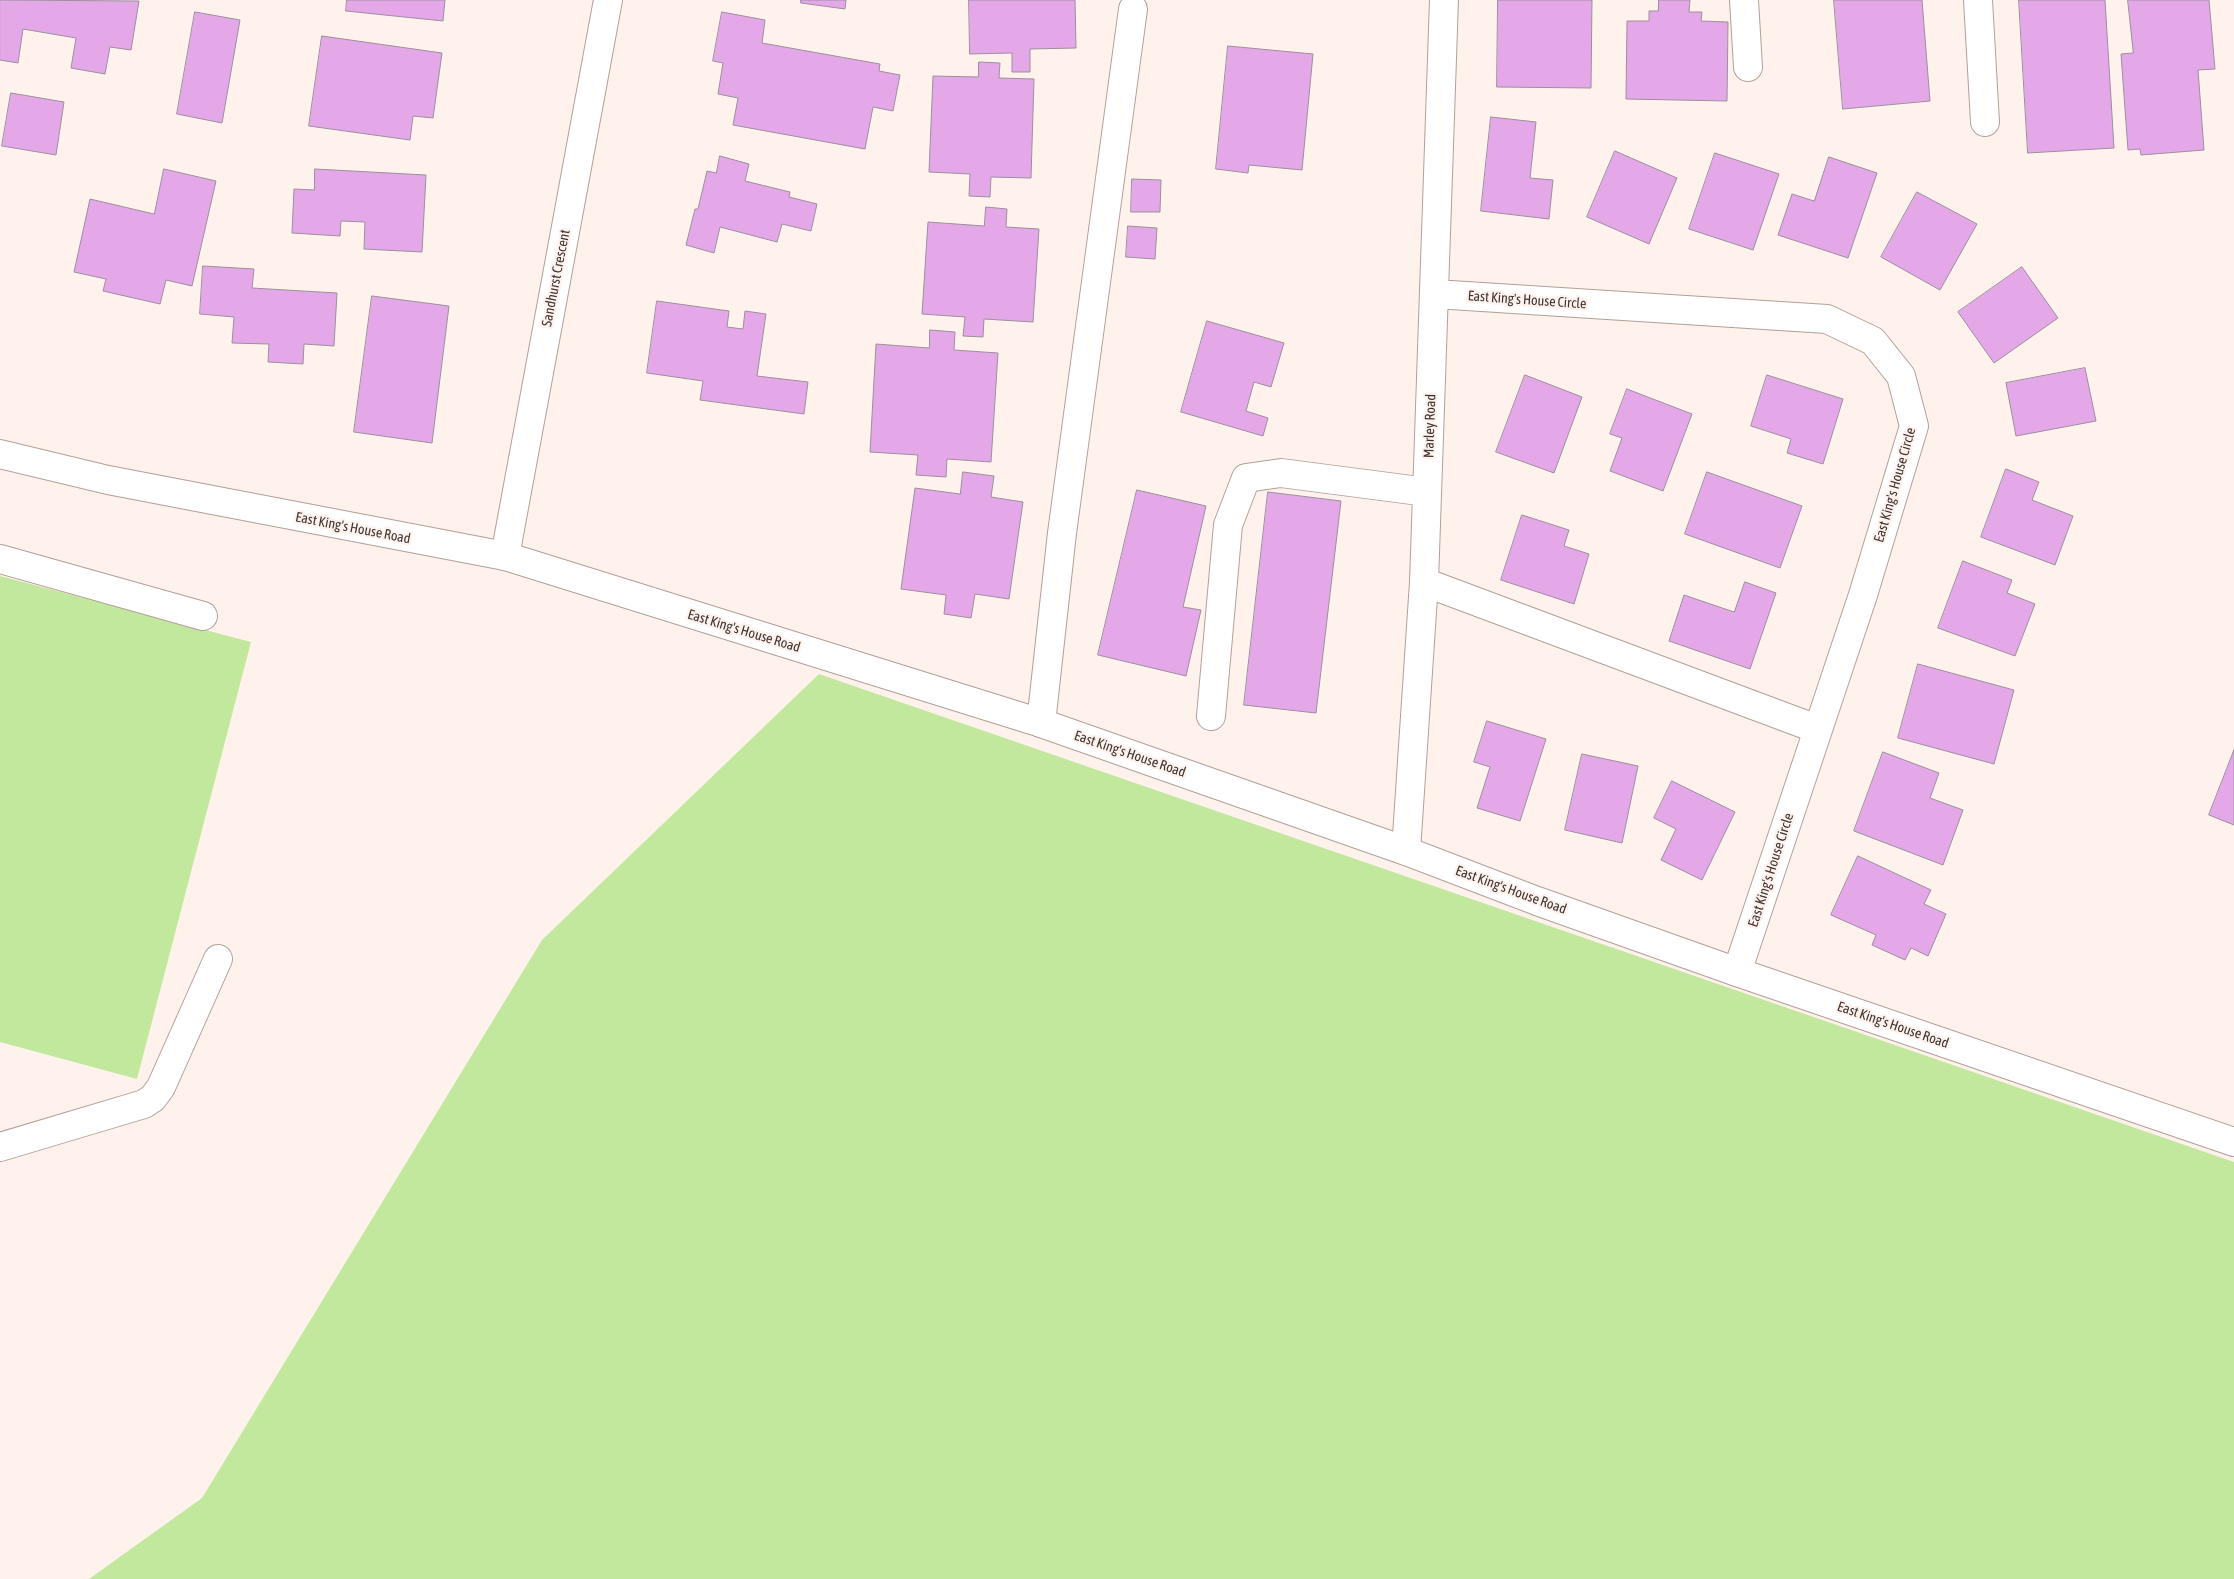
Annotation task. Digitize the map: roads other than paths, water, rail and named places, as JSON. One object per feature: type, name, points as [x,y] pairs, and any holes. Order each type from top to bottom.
[{"type":"street","name":"Sandhurst Crescent","points":[[504,556],[608,0]]},
{"type":"street","name":"Marley Road","points":[[1406,851],[1424,582],[1444,0]]},
{"type":"street","points":[[1744,0],[1748,67]]},
{"type":"street","points":[[1978,0],[1985,122]]},
{"type":"street","points":[[1041,723],[1062,533],[1133,9]]},
{"type":"street","name":"East King's House Circle","points":[[1435,294],[1827,319],[1873,341],[1901,376],[1914,426],[1863,595],[1738,972]]},
{"type":"street","name":"East King's House Road","points":[[0,454],[108,480],[504,556],[1041,723],[1406,851],[1537,901],[1738,972],[2234,1142]]},
{"type":"street","points":[[1211,716],[1228,525],[1246,478],[1281,473],[1427,492]]},
{"type":"street","points":[[0,559],[203,616]]},
{"type":"street","points":[[1424,582],[1817,729]]},
{"type":"street","points":[[0,1147],[144,1104],[154,1098],[161,1087],[218,959]]}]
